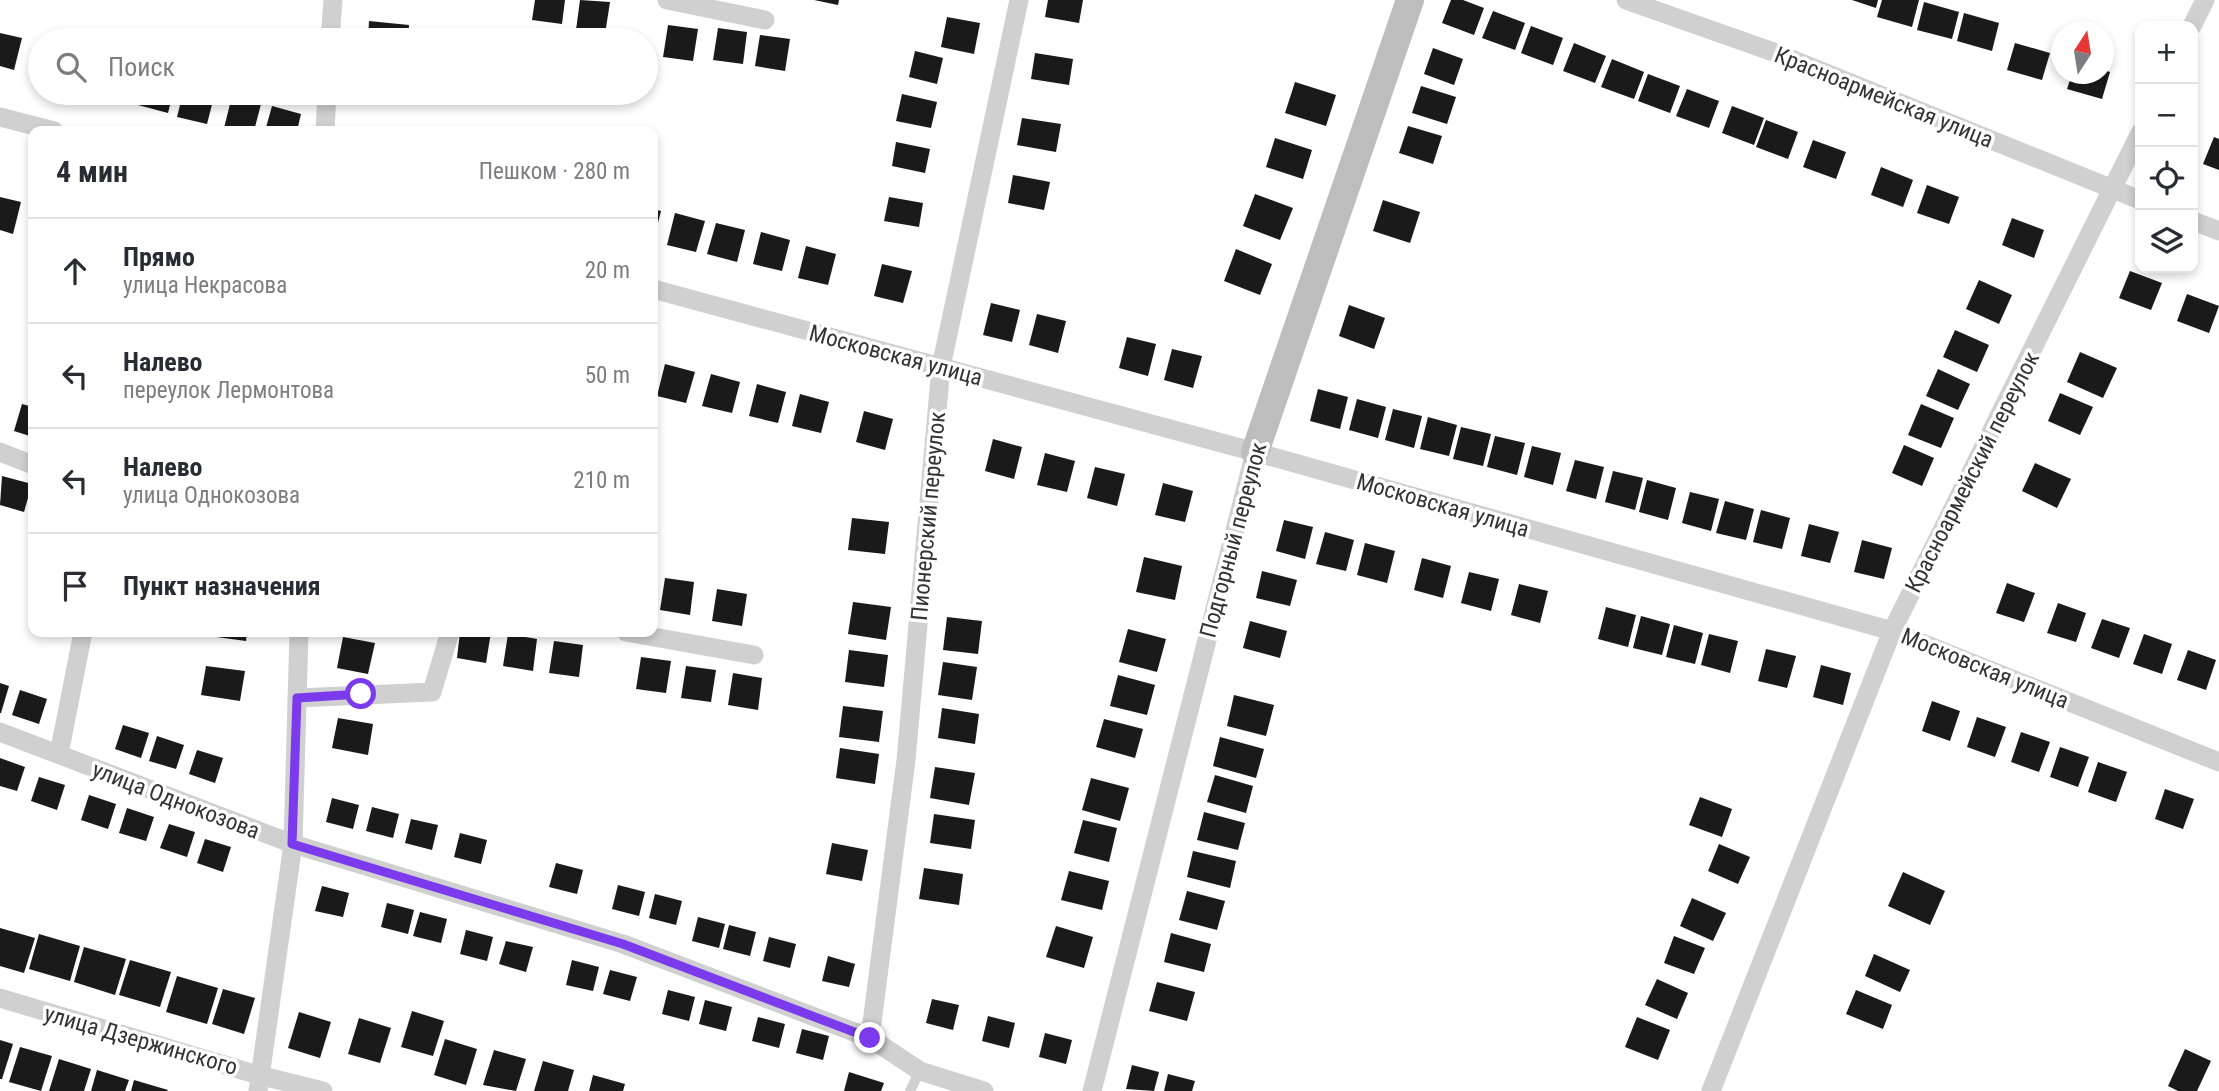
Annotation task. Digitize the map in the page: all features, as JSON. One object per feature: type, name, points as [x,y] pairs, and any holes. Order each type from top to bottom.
[{"type":"main road","name":"Подгорный переулок","points":[[1255,452],[1410,0]]},
{"type":"street","points":[[331,28],[333,0]]},
{"type":"street","points":[[667,0],[765,20]]},
{"type":"street","name":"Пионерский переулок","points":[[870,1038],[906,761],[942,367],[1019,0]]},
{"type":"street","name":"Красноармейская улица","points":[[1626,0],[1779,54],[2135,198]]},
{"type":"street","points":[[2194,21],[2204,0]]},
{"type":"street","points":[[325,126],[326,105]]},
{"type":"street","points":[[0,117],[35,126]]},
{"type":"street","name":"Красноармейский переулок","points":[[1710,1091],[1892,631],[2135,144]]},
{"type":"street","points":[[2198,223],[2219,231]]},
{"type":"street","name":"Московская улица","points":[[658,290],[1255,452],[1892,631],[2219,762]]},
{"type":"street","points":[[0,452],[28,463]]},
{"type":"street","name":"Подгорный переулок","points":[[1092,1091],[1255,452]]},
{"type":"street","points":[[59,754],[82,637]]},
{"type":"street","points":[[258,1083],[292,844],[299,637]]},
{"type":"street","points":[[297,698],[432,692],[448,637]]},
{"type":"street","points":[[654,637],[754,655]]},
{"type":"street","name":"улица Однокозова","points":[[0,732],[292,844],[623,944],[870,1038],[920,1071],[984,1091]]},
{"type":"street","name":"улица Дзержинского","points":[[0,999],[258,1083],[323,1091]]},
{"type":"lane","points":[[910,1091],[920,1071]]},
{"type":"building","points":[[535,0],[565,0],[562,24],[532,20]]},
{"type":"building","points":[[580,0],[610,2],[606,28],[576,28]]},
{"type":"building","points":[[814,0],[839,0],[838,5]]},
{"type":"building","points":[[1048,0],[1083,0],[1079,23],[1045,17]]},
{"type":"building","points":[[1451,0],[1463,0],[1484,8],[1474,35],[1442,23]]},
{"type":"building","points":[[1852,0],[1878,0],[1876,8]]},
{"type":"building","points":[[1882,0],[1919,0],[1912,27],[1877,17]]},
{"type":"building","points":[[1924,2],[1959,12],[1952,39],[1917,30]]},
{"type":"building","points":[[1493,11],[1525,23],[1515,50],[1482,38]]},
{"type":"building","points":[[1964,13],[1999,23],[1992,51],[1957,41]]},
{"type":"building","points":[[947,17],[980,23],[974,54],[941,47]]},
{"type":"building","points":[[369,21],[409,25],[409,28],[369,28]]},
{"type":"building","points":[[668,25],[698,29],[693,61],[663,57]]},
{"type":"building","points":[[1531,26],[1563,38],[1553,65],[1521,53]]},
{"type":"building","points":[[718,28],[747,32],[743,64],[713,60]]},
{"type":"building","points":[[0,33],[22,38],[14,70],[0,66]]},
{"type":"building","points":[[760,35],[790,39],[785,71],[755,66]]},
{"type":"building","points":[[1574,43],[1606,56],[1595,83],[1563,71]]},
{"type":"building","points":[[2015,43],[2050,53],[2042,80],[2007,70]]},
{"type":"building","points":[[1433,48],[1463,59],[1454,85],[1424,74]]},
{"type":"building","points":[[915,51],[943,58],[937,84],[909,77]]},
{"type":"building","points":[[1035,53],[1073,59],[1069,85],[1031,79]]},
{"type":"building","points":[[1612,59],[1644,72],[1634,99],[1601,87]]},
{"type":"building","points":[[1648,74],[1680,86],[1670,113],[1638,101]]},
{"type":"building","points":[[1295,82],[1336,95],[1326,126],[1285,113]]},
{"type":"building","points":[[2069,84],[2106,84],[2102,99],[2067,89]]},
{"type":"building","points":[[1421,86],[1456,97],[1447,124],[1412,113]]},
{"type":"building","points":[[1687,89],[1719,101],[1709,128],[1676,116]]},
{"type":"building","points":[[902,94],[937,102],[931,128],[896,121]]},
{"type":"building","points":[[138,105],[170,105],[168,113]]},
{"type":"building","points":[[180,105],[212,105],[207,124],[177,117]]},
{"type":"building","points":[[230,105],[261,105],[255,126],[224,126]]},
{"type":"building","points":[[272,106],[301,114],[298,126],[266,126]]},
{"type":"building","points":[[1732,106],[1764,118],[1754,145],[1722,133]]},
{"type":"building","points":[[1022,118],[1061,124],[1056,152],[1017,145]]},
{"type":"building","points":[[1766,120],[1798,132],[1788,159],[1756,147]]},
{"type":"building","points":[[1408,126],[1442,136],[1433,164],[1399,153]]},
{"type":"building","points":[[2214,137],[2219,139],[2219,170],[2203,164]]},
{"type":"building","points":[[1275,138],[1312,150],[1303,179],[1266,167]]},
{"type":"building","points":[[1813,140],[1846,152],[1836,179],[1803,167]]},
{"type":"building","points":[[896,142],[930,149],[925,173],[892,166]]},
{"type":"building","points":[[1881,167],[1913,180],[1903,207],[1871,195]]},
{"type":"building","points":[[1013,175],[1050,182],[1044,210],[1008,203]]},
{"type":"building","points":[[1927,185],[1959,197],[1949,224],[1917,213]]},
{"type":"building","points":[[1255,194],[1293,208],[1280,240],[1243,226]]},
{"type":"building","points":[[0,197],[21,202],[13,234],[0,230]]},
{"type":"building","points":[[889,197],[923,203],[919,227],[884,221]]},
{"type":"building","points":[[1383,200],[1420,212],[1410,243],[1373,231]]},
{"type":"building","points":[[675,213],[705,221],[696,252],[667,245]]},
{"type":"building","points":[[2012,218],[2044,230],[2034,258],[2002,245]]},
{"type":"building","points":[[716,223],[745,230],[737,262],[707,254]]},
{"type":"building","points":[[761,232],[790,240],[782,271],[753,264]]},
{"type":"building","points":[[806,246],[836,254],[828,285],[798,278]]},
{"type":"building","points":[[1236,249],[1272,264],[1260,295],[1224,281]]},
{"type":"building","points":[[882,264],[912,271],[903,303],[874,296]]},
{"type":"building","points":[[2130,271],[2162,283],[2151,310],[2119,298]]},
{"type":"building","points":[[1979,280],[2012,295],[1999,324],[1966,309]]},
{"type":"building","points":[[2187,294],[2219,306],[2209,333],[2177,321]]},
{"type":"building","points":[[991,303],[1020,310],[1012,342],[983,335]]},
{"type":"building","points":[[1349,305],[1385,318],[1374,349],[1339,336]]},
{"type":"building","points":[[1037,314],[1066,321],[1058,353],[1029,345]]},
{"type":"building","points":[[1955,330],[1989,345],[1977,372],[1943,357]]},
{"type":"building","points":[[1127,337],[1156,344],[1148,376],[1119,368]]},
{"type":"building","points":[[1172,349],[1202,356],[1193,388],[1164,380]]},
{"type":"building","points":[[2080,352],[2117,368],[2103,398],[2067,382]]},
{"type":"building","points":[[665,364],[695,372],[686,403],[658,396]]},
{"type":"building","points":[[1938,369],[1970,384],[1958,410],[1926,396]]},
{"type":"building","points":[[711,374],[740,382],[732,413],[702,406]]},
{"type":"building","points":[[757,384],[786,392],[778,423],[749,416]]},
{"type":"building","points":[[1318,389],[1348,397],[1340,429],[1310,421]]},
{"type":"building","points":[[2060,393],[2093,407],[2080,435],[2048,421]]},
{"type":"building","points":[[800,394],[829,402],[821,433],[792,426]]},
{"type":"building","points":[[1357,399],[1386,407],[1378,438],[1349,430]]},
{"type":"building","points":[[22,404],[28,406],[28,435],[14,431]]},
{"type":"building","points":[[1921,404],[1954,418],[1941,448],[1908,435]]},
{"type":"building","points":[[1393,409],[1422,416],[1414,448],[1385,440]]},
{"type":"building","points":[[864,411],[893,419],[885,450],[856,442]]},
{"type":"building","points":[[1428,417],[1457,425],[1449,456],[1420,449]]},
{"type":"building","points":[[1461,427],[1491,434],[1483,466],[1453,459]]},
{"type":"building","points":[[1495,436],[1525,443],[1517,475],[1487,467]]},
{"type":"building","points":[[993,439],[1022,447],[1014,479],[985,471]]},
{"type":"building","points":[[1904,445],[1934,458],[1922,486],[1892,473]]},
{"type":"building","points":[[1532,446],[1561,453],[1553,485],[1524,477]]},
{"type":"building","points":[[1045,453],[1075,461],[1067,492],[1037,485]]},
{"type":"building","points":[[1575,460],[1604,467],[1596,499],[1566,491]]},
{"type":"building","points":[[2035,463],[2071,479],[2057,508],[2022,491]]},
{"type":"building","points":[[1095,467],[1125,474],[1117,506],[1087,498]]},
{"type":"building","points":[[1613,471],[1643,478],[1635,510],[1605,502]]},
{"type":"building","points":[[2,476],[28,483],[24,512],[0,505]]},
{"type":"building","points":[[1647,480],[1676,488],[1668,520],[1639,512]]},
{"type":"building","points":[[1163,483],[1193,491],[1185,522],[1155,515]]},
{"type":"building","points":[[1690,492],[1719,499],[1711,531],[1682,523]]},
{"type":"building","points":[[1725,501],[1754,509],[1746,540],[1716,533]]},
{"type":"building","points":[[1761,510],[1790,518],[1782,549],[1753,542]]},
{"type":"building","points":[[852,518],[889,522],[885,554],[848,550]]},
{"type":"building","points":[[1284,520],[1313,527],[1305,559],[1276,551]]},
{"type":"building","points":[[1809,524],[1839,532],[1830,563],[1801,556]]},
{"type":"building","points":[[1325,532],[1354,540],[1346,571],[1316,564]]},
{"type":"building","points":[[1862,540],[1892,548],[1884,579],[1854,572]]},
{"type":"building","points":[[1365,543],[1395,551],[1387,583],[1357,575]]},
{"type":"building","points":[[1144,557],[1182,566],[1175,600],[1136,592]]},
{"type":"building","points":[[1422,558],[1451,566],[1443,598],[1414,590]]},
{"type":"building","points":[[1262,571],[1297,580],[1290,606],[1256,598]]},
{"type":"building","points":[[1469,572],[1499,579],[1491,611],[1461,603]]},
{"type":"building","points":[[665,578],[694,582],[690,615],[660,610]]},
{"type":"building","points":[[2007,583],[2035,593],[2024,622],[1996,613]]},
{"type":"building","points":[[1519,584],[1548,591],[1540,623],[1511,615]]},
{"type":"building","points":[[717,589],[747,594],[742,626],[712,621]]},
{"type":"building","points":[[853,602],[891,607],[886,640],[848,634]]},
{"type":"building","points":[[2058,603],[2086,613],[2076,642],[2047,633]]},
{"type":"building","points":[[1606,607],[1636,615],[1628,647],[1598,639]]},
{"type":"building","points":[[1641,616],[1670,624],[1662,655],[1633,648]]},
{"type":"building","points":[[947,617],[982,621],[978,654],[943,650]]},
{"type":"building","points":[[2102,619],[2130,628],[2119,658],[2091,648]]},
{"type":"building","points":[[1250,621],[1287,631],[1280,658],[1243,648]]},
{"type":"building","points":[[1674,625],[1703,633],[1695,664],[1666,657]]},
{"type":"building","points":[[1128,629],[1166,639],[1157,672],[1119,662]]},
{"type":"building","points":[[1709,634],[1738,641],[1730,673],[1701,665]]},
{"type":"building","points":[[2144,634],[2172,644],[2162,674],[2133,664]]},
{"type":"building","points":[[216,637],[246,637],[246,641]]},
{"type":"building","points":[[343,637],[375,643],[368,674],[337,668]]},
{"type":"building","points":[[459,637],[490,637],[486,663],[457,658]]},
{"type":"building","points":[[508,637],[537,639],[533,671],[503,666]]},
{"type":"building","points":[[554,641],[583,645],[579,677],[549,673]]},
{"type":"building","points":[[1766,649],[1796,656],[1787,688],[1758,681]]},
{"type":"building","points":[[849,650],[888,655],[884,687],[845,682]]},
{"type":"building","points":[[2188,650],[2216,660],[2206,690],[2177,680]]},
{"type":"building","points":[[641,657],[671,661],[666,693],[636,689]]},
{"type":"building","points":[[943,662],[977,667],[972,700],[938,695]]},
{"type":"building","points":[[1821,665],[1851,673],[1843,705],[1813,697]]},
{"type":"building","points":[[206,666],[245,671],[240,701],[201,695]]},
{"type":"building","points":[[686,666],[716,670],[711,702],[681,698]]},
{"type":"building","points":[[733,673],[762,678],[758,710],[728,705]]},
{"type":"building","points":[[1118,675],[1155,685],[1147,715],[1110,706]]},
{"type":"building","points":[[0,683],[9,686],[1,713],[0,713]]},
{"type":"building","points":[[20,690],[47,699],[39,724],[12,715]]},
{"type":"building","points":[[1234,695],[1274,705],[1266,736],[1227,726]]},
{"type":"building","points":[[1932,701],[1960,711],[1950,741],[1922,731]]},
{"type":"building","points":[[843,706],[883,711],[879,742],[839,737]]},
{"type":"building","points":[[942,708],[979,714],[975,744],[938,738]]},
{"type":"building","points":[[1977,717],[2006,727],[1995,757],[1967,747]]},
{"type":"building","points":[[338,718],[373,724],[368,755],[332,748]]},
{"type":"building","points":[[1104,719],[1143,729],[1135,758],[1096,747]]},
{"type":"building","points":[[123,725],[149,733],[141,758],[115,749]]},
{"type":"building","points":[[2021,732],[2050,742],[2039,772],[2011,762]]},
{"type":"building","points":[[157,736],[184,745],[176,769],[149,761]]},
{"type":"building","points":[[1220,737],[1264,749],[1256,778],[1213,766]]},
{"type":"building","points":[[2060,747],[2089,757],[2078,787],[2050,777]]},
{"type":"building","points":[[840,748],[879,754],[875,784],[836,778]]},
{"type":"building","points":[[197,750],[223,758],[215,783],[189,774]]},
{"type":"building","points":[[0,758],[25,767],[17,791],[0,786]]},
{"type":"building","points":[[2098,762],[2127,772],[2116,802],[2088,792]]},
{"type":"building","points":[[935,767],[975,773],[969,805],[930,798]]},
{"type":"building","points":[[1215,775],[1253,786],[1246,813],[1207,802]]},
{"type":"building","points":[[39,777],[65,785],[57,810],[31,801]]},
{"type":"building","points":[[1091,778],[1129,788],[1120,821],[1082,810]]},
{"type":"building","points":[[2165,789],[2194,799],[2183,829],[2155,819]]},
{"type":"building","points":[[89,795],[116,804],[108,829],[81,820]]},
{"type":"building","points":[[1700,797],[1732,809],[1722,837],[1689,825]]},
{"type":"building","points":[[332,798],[359,805],[353,829],[326,822]]},
{"type":"building","points":[[372,807],[399,814],[393,838],[366,831]]},
{"type":"building","points":[[127,808],[154,817],[146,841],[119,833]]},
{"type":"building","points":[[1204,812],[1245,823],[1238,850],[1197,840]]},
{"type":"building","points":[[934,814],[975,820],[971,849],[930,843]]},
{"type":"building","points":[[411,819],[438,825],[432,850],[405,843]]},
{"type":"building","points":[[1083,820],[1117,828],[1109,862],[1074,853]]},
{"type":"building","points":[[169,824],[195,832],[187,857],[160,848]]},
{"type":"building","points":[[460,833],[487,840],[481,864],[454,857]]},
{"type":"building","points":[[205,839],[231,847],[223,872],[197,863]]},
{"type":"building","points":[[832,843],[868,850],[862,881],[826,874]]},
{"type":"building","points":[[1719,844],[1750,857],[1738,884],[1708,871]]},
{"type":"building","points":[[1193,851],[1236,861],[1230,888],[1187,877]]},
{"type":"building","points":[[556,863],[583,870],[577,894],[549,887]]},
{"type":"building","points":[[924,868],[963,874],[959,905],[919,899]]},
{"type":"building","points":[[1069,871],[1109,881],[1102,910],[1061,900]]},
{"type":"building","points":[[1903,872],[1945,891],[1930,925],[1888,906]]},
{"type":"building","points":[[618,885],[645,892],[639,916],[612,909]]},
{"type":"building","points":[[322,886],[349,893],[343,917],[315,911]]},
{"type":"building","points":[[1187,891],[1225,901],[1217,930],[1179,920]]},
{"type":"building","points":[[655,894],[682,901],[676,925],[649,918]]},
{"type":"building","points":[[1692,898],[1726,913],[1713,941],[1680,926]]},
{"type":"building","points":[[387,903],[414,910],[408,934],[381,927]]},
{"type":"building","points":[[420,912],[447,919],[441,943],[413,936]]},
{"type":"building","points":[[698,917],[725,924],[719,948],[692,941]]},
{"type":"building","points":[[729,925],[756,932],[750,956],[723,949]]},
{"type":"building","points":[[1056,926],[1093,937],[1084,968],[1046,957]]},
{"type":"building","points":[[0,928],[35,938],[24,973],[0,966]]},
{"type":"building","points":[[466,930],[493,937],[487,961],[460,954]]},
{"type":"building","points":[[1171,933],[1211,944],[1204,972],[1164,962]]},
{"type":"building","points":[[39,934],[80,946],[70,981],[29,969]]},
{"type":"building","points":[[1674,936],[1705,948],[1694,974],[1664,963]]},
{"type":"building","points":[[769,937],[796,944],[790,968],[763,961]]},
{"type":"building","points":[[506,941],[533,947],[526,972],[499,964]]},
{"type":"building","points":[[84,947],[126,959],[115,995],[74,982]]},
{"type":"building","points":[[1874,954],[1910,970],[1900,992],[1865,976]]},
{"type":"building","points":[[828,956],[855,964],[849,987],[822,981]]},
{"type":"building","points":[[130,960],[171,972],[160,1007],[119,995]]},
{"type":"building","points":[[572,960],[599,967],[593,991],[566,985]]},
{"type":"building","points":[[610,970],[637,977],[630,1001],[603,994]]},
{"type":"building","points":[[177,976],[218,988],[207,1024],[166,1012]]},
{"type":"building","points":[[1657,979],[1688,993],[1677,1019],[1645,1005]]},
{"type":"building","points":[[1157,982],[1195,992],[1187,1021],[1149,1011]]},
{"type":"building","points":[[223,989],[255,998],[244,1034],[212,1024]]},
{"type":"building","points":[[668,990],[695,997],[689,1021],[662,1014]]},
{"type":"building","points":[[1856,990],[1892,1005],[1883,1029],[1846,1014]]},
{"type":"building","points":[[932,999],[959,1005],[953,1030],[926,1023]]},
{"type":"building","points":[[705,1000],[732,1007],[726,1031],[699,1024]]},
{"type":"building","points":[[412,1011],[444,1021],[433,1056],[401,1047]]},
{"type":"building","points":[[299,1012],[331,1022],[320,1058],[288,1048]]},
{"type":"building","points":[[988,1016],[1015,1023],[1009,1048],[982,1041]]},
{"type":"building","points":[[758,1017],[785,1024],[779,1048],[752,1041]]},
{"type":"building","points":[[1637,1017],[1670,1030],[1658,1060],[1625,1047]]},
{"type":"building","points":[[359,1018],[391,1028],[380,1063],[348,1054]]},
{"type":"building","points":[[802,1029],[829,1036],[823,1060],[796,1053]]},
{"type":"building","points":[[1045,1033],[1072,1040],[1066,1064],[1039,1057]]},
{"type":"building","points":[[445,1039],[477,1049],[466,1085],[434,1075]]},
{"type":"building","points":[[0,1040],[13,1044],[2,1079],[0,1079]]},
{"type":"building","points":[[20,1047],[52,1056],[41,1091],[9,1082]]},
{"type":"building","points":[[2185,1049],[2211,1061],[2197,1091],[2178,1091],[2168,1086]]},
{"type":"building","points":[[494,1050],[526,1059],[516,1091],[483,1085]]},
{"type":"building","points":[[59,1059],[91,1069],[84,1091],[49,1091]]},
{"type":"building","points":[[543,1061],[574,1070],[568,1091],[534,1091]]},
{"type":"building","points":[[1132,1065],[1159,1072],[1154,1091],[1126,1089]]},
{"type":"building","points":[[97,1070],[129,1080],[125,1091],[91,1091]]},
{"type":"building","points":[[849,1072],[884,1083],[881,1091],[844,1091]]},
{"type":"building","points":[[1168,1074],[1195,1081],[1192,1091],[1164,1091]]},
{"type":"building","points":[[593,1075],[625,1084],[623,1091],[589,1091]]},
{"type":"building","points":[[134,1080],[168,1090],[131,1091]]},
{"type":"route","points":[[361,694],[297,698],[292,844],[623,944],[870,1038]]}]
